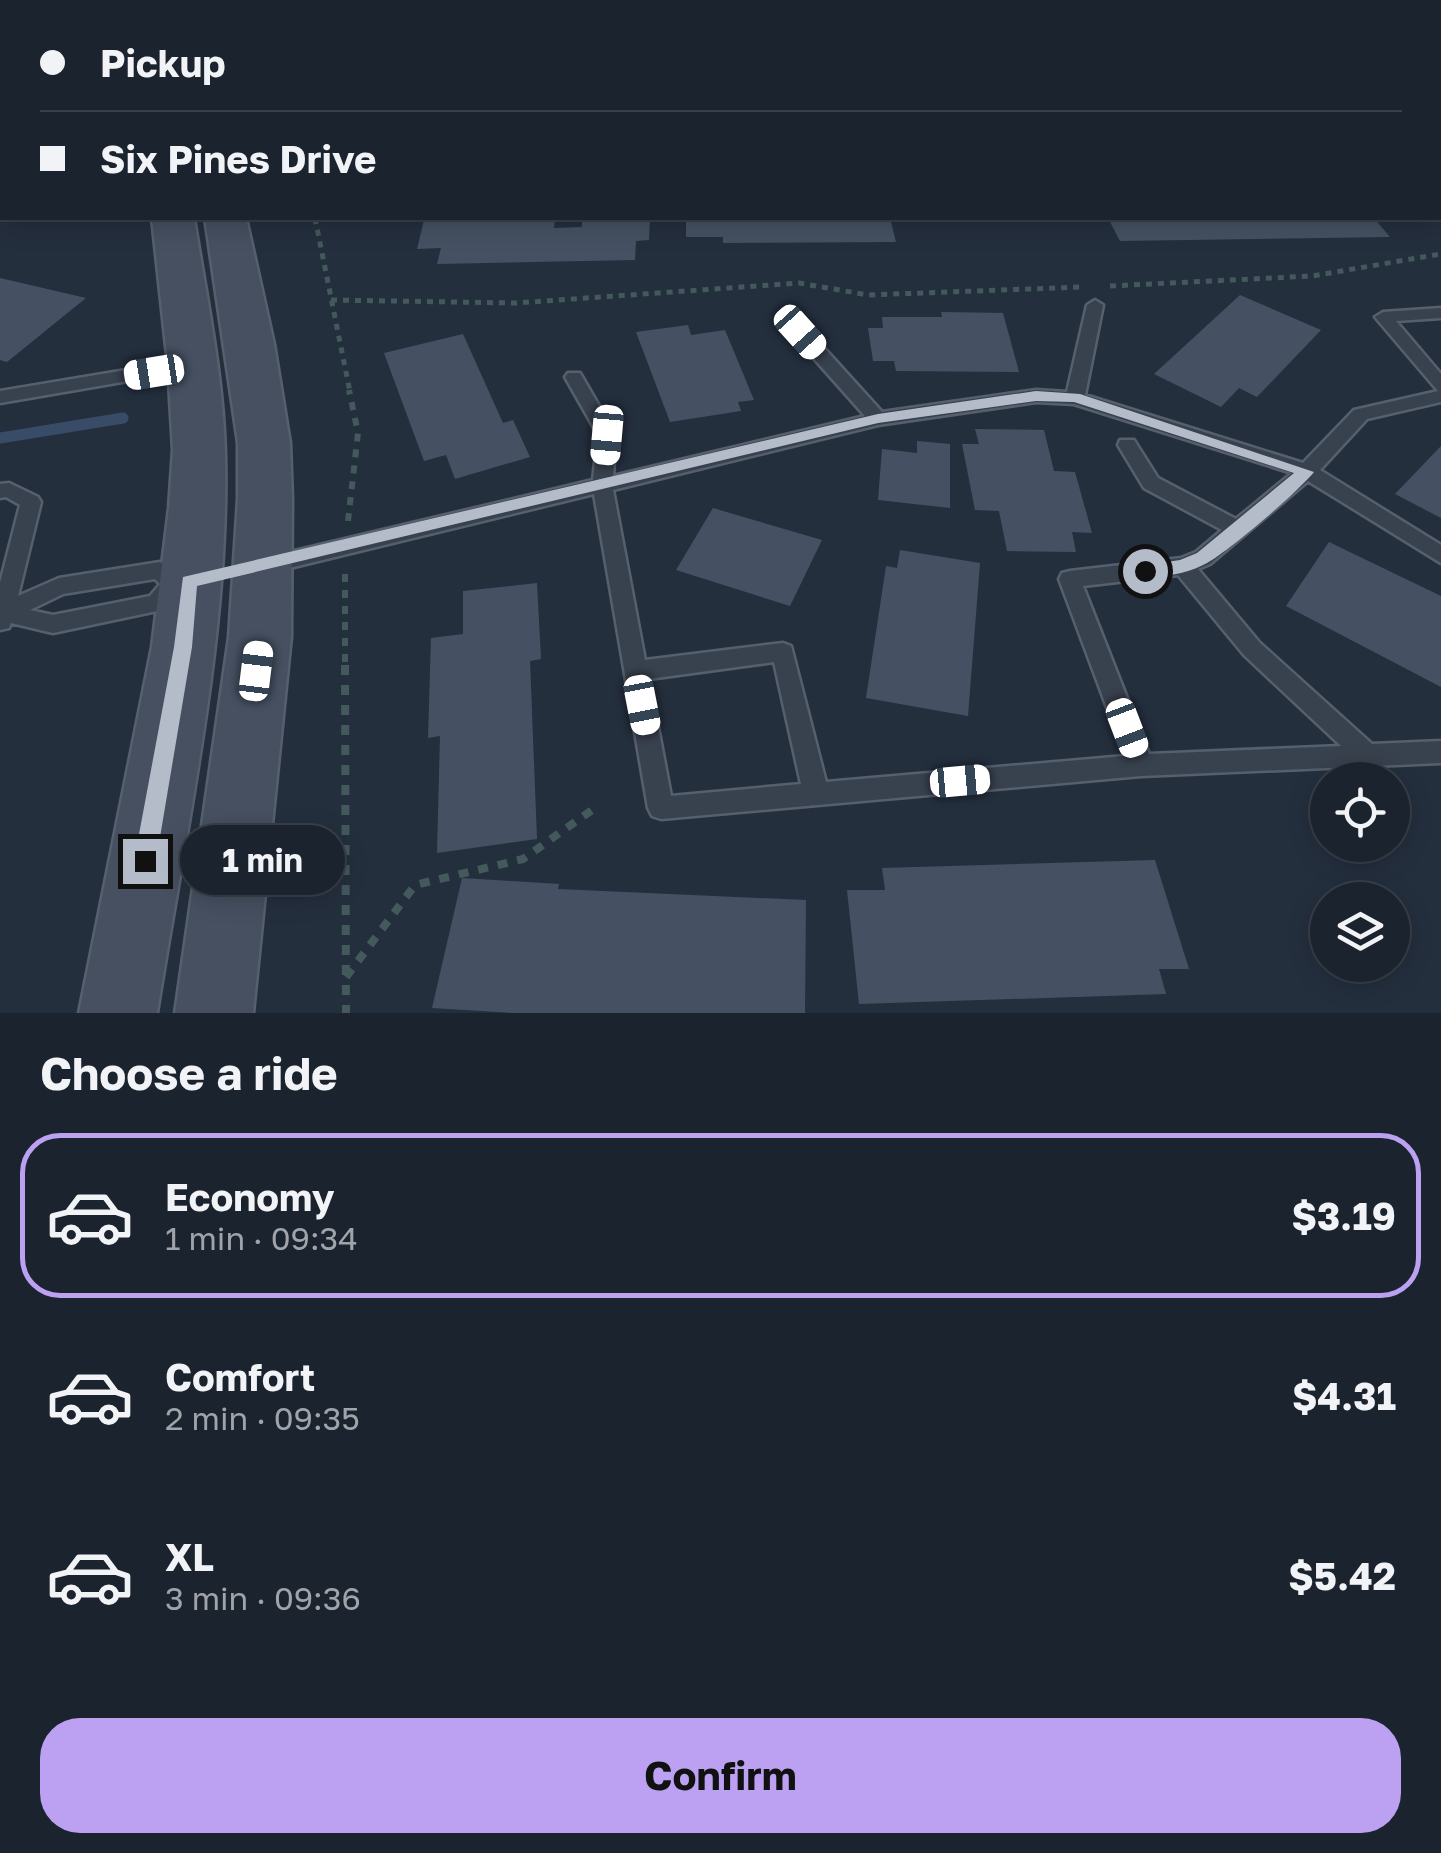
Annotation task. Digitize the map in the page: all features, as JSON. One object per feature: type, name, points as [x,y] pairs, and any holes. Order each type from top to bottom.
[{"type":"street","points":[[118,1013],[183,647],[181,583],[199,450],[173,220]]},
{"type":"street","points":[[214,1013],[260,637],[264,443],[225,220]]},
{"type":"street","points":[[181,583],[261,567]]},
{"type":"lane","points":[[1075,398],[1095,305]]},
{"type":"lane","points":[[1441,313],[1383,317],[1441,386]]},
{"type":"lane","points":[[800,332],[878,418]]},
{"type":"lane","points":[[0,397],[192,365]]},
{"type":"lane","points":[[574,377],[607,435],[602,485],[661,808],[1141,765],[1441,752]]},
{"type":"lane","points":[[261,567],[878,418],[1036,396],[1075,398],[1306,472],[1441,555]]},
{"type":"lane","points":[[1141,765],[1070,579],[1182,566],[1203,558],[1306,472],[1361,414],[1441,396]]},
{"type":"lane","points":[[1127,446],[1150,483],[1235,528]]},
{"type":"lane","points":[[0,492],[9,490],[31,502],[2,619]]},
{"type":"lane","points":[[1182,566],[1252,649],[1367,756]]},
{"type":"lane","points":[[160,570],[181,583],[156,603],[52,624],[2,619],[59,586],[160,570]]},
{"type":"lane","points":[[636,670],[783,652],[816,794]]},
{"type":"path","points":[[316,220],[358,433],[345,547],[346,1013]]},
{"type":"path","points":[[331,300],[516,303],[799,282],[868,295],[1191,283],[1312,276],[1441,254]]},
{"type":"path","points":[[346,978],[415,884],[524,859],[592,810]]},
{"type":"building","points":[[424,220],[555,220],[554,228],[582,227],[582,220],[650,220],[649,240],[636,241],[635,260],[437,264],[441,248],[417,249]]},
{"type":"building","points":[[686,220],[890,220],[896,242],[723,243],[723,237],[686,237]]},
{"type":"building","points":[[1109,220],[1376,220],[1390,237],[1120,241]]},
{"type":"building","points":[[0,278],[86,298],[7,362],[0,360]]},
{"type":"building","points":[[1240,295],[1321,330],[1257,397],[1239,388],[1221,407],[1154,374]]},
{"type":"building","points":[[941,312],[1003,313],[1019,372],[896,371],[894,361],[873,361],[868,328],[883,328],[882,317],[942,317]]},
{"type":"building","points":[[688,325],[691,335],[725,330],[754,400],[738,402],[741,411],[670,422],[636,332]]},
{"type":"building","points":[[463,334],[503,423],[513,420],[530,457],[455,479],[446,455],[424,461],[384,353]]},
{"type":"building","points":[[975,429],[1044,430],[1054,471],[1075,472],[1092,533],[1072,532],[1076,552],[1007,551],[999,511],[975,510],[962,444],[979,444]]},
{"type":"building","points":[[917,441],[950,444],[950,508],[878,500],[882,449],[917,453]]},
{"type":"building","points":[[1441,446],[1441,518],[1395,494]]},
{"type":"building","points":[[713,508],[822,540],[790,606],[676,570]]},
{"type":"building","points":[[1329,542],[1441,596],[1441,687],[1286,606]]},
{"type":"building","points":[[900,550],[980,563],[968,716],[866,698],[886,566],[897,568]]},
{"type":"building","points":[[537,583],[541,659],[530,661],[537,839],[437,853],[440,736],[428,738],[431,638],[463,634],[463,591]]},
{"type":"building","points":[[1155,860],[1189,969],[1159,969],[1166,994],[859,1004],[847,890],[885,890],[882,868]]},
{"type":"building","points":[[462,878],[559,884],[558,889],[806,900],[805,1013],[513,1013],[432,1008]]},
{"type":"waterway","points":[[0,438],[123,418]]},
{"type":"route","points":[[145,861],[183,647],[189,582],[878,418],[1036,396],[1075,398],[1306,472],[1203,558],[1182,566],[1145,571]]}]
